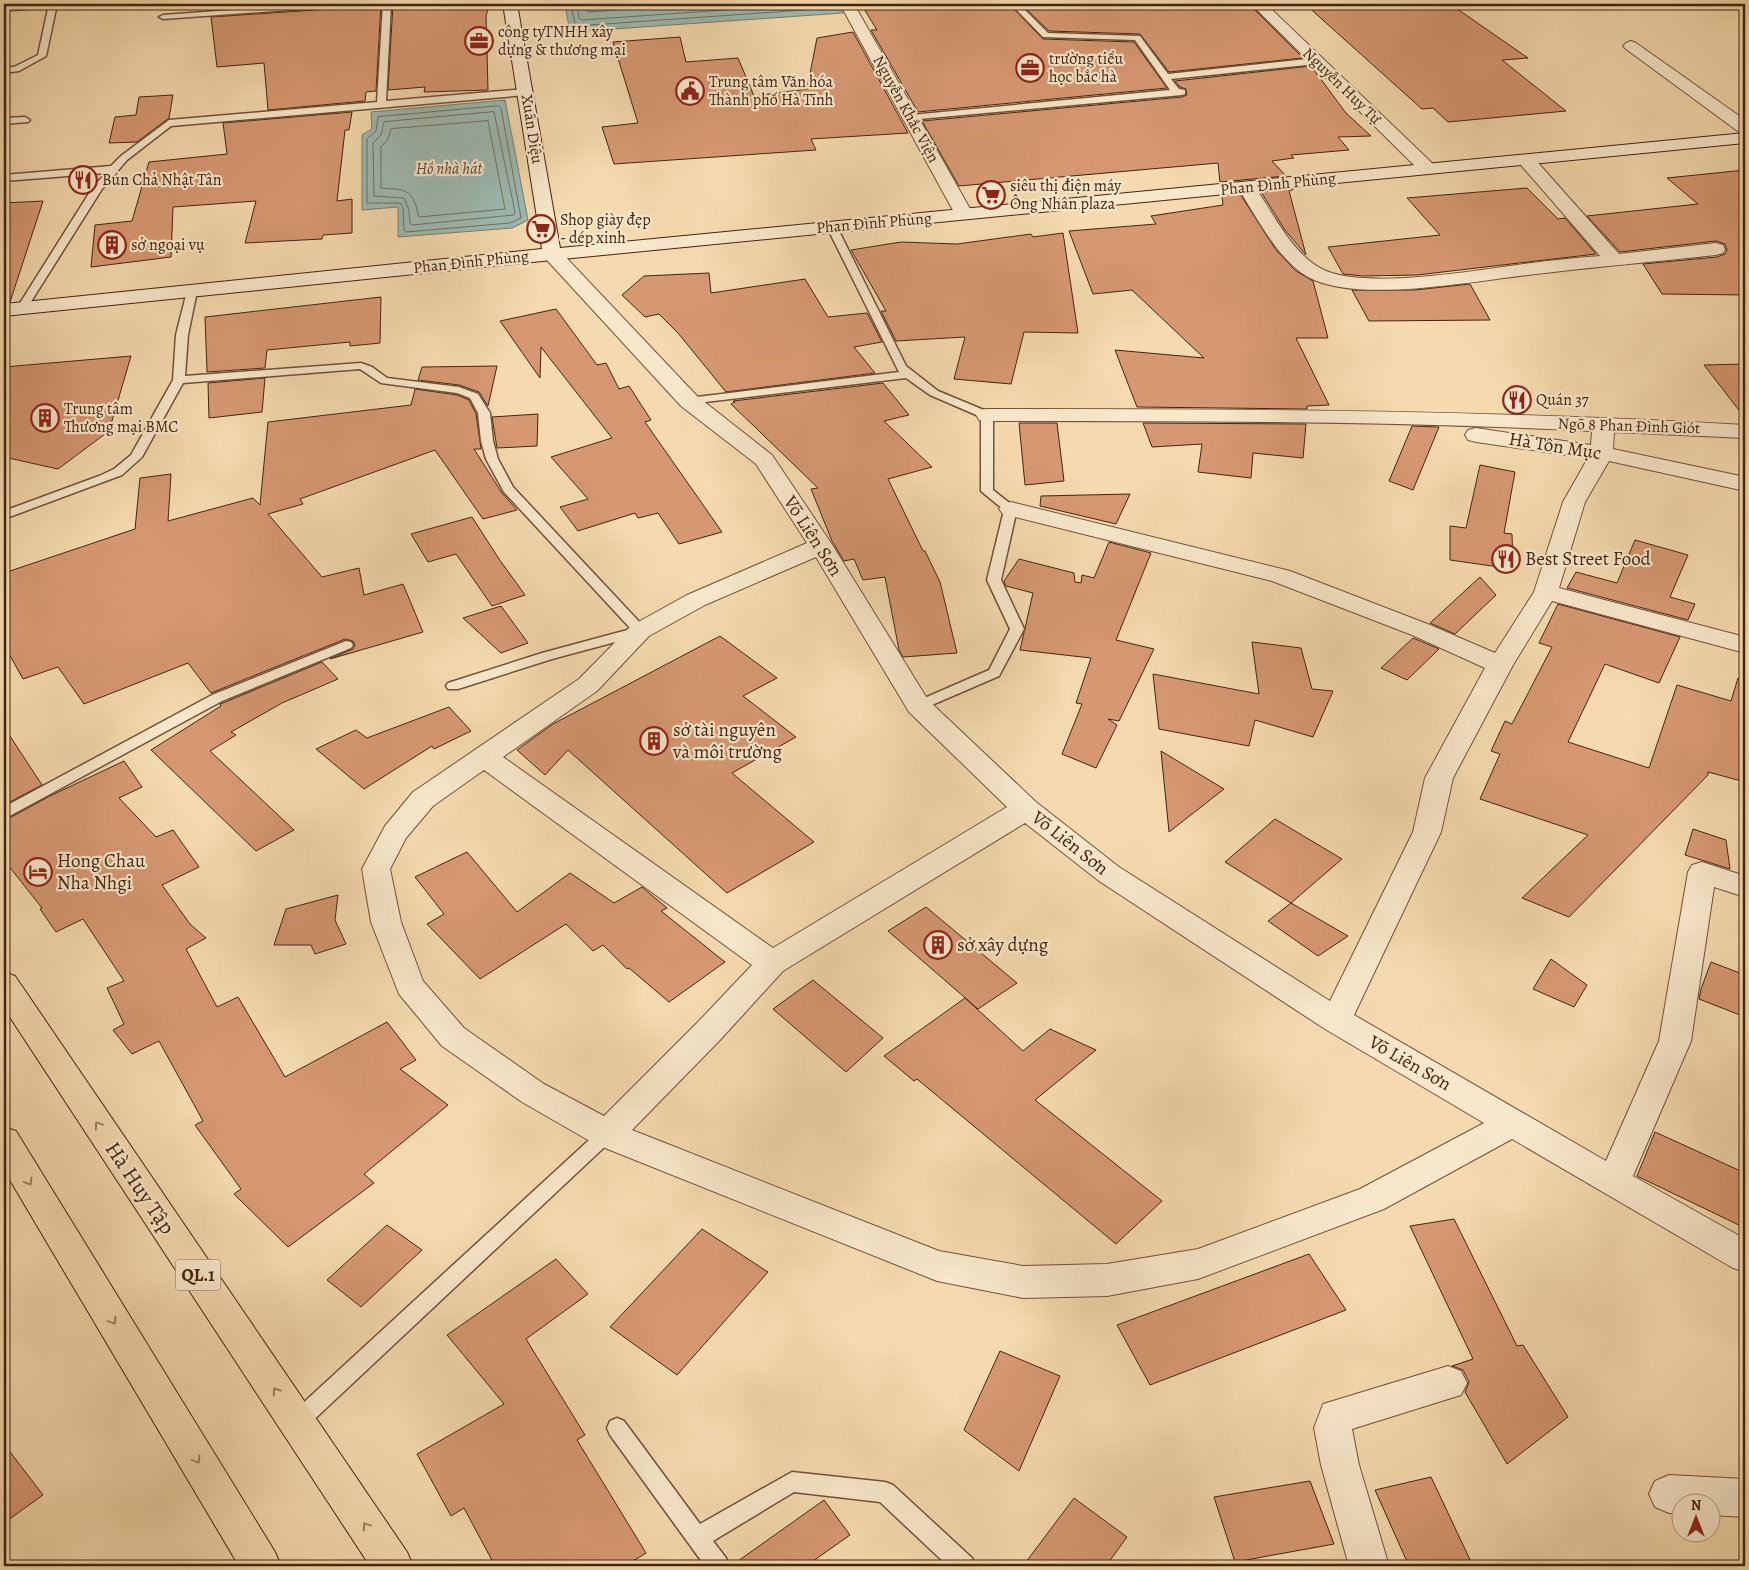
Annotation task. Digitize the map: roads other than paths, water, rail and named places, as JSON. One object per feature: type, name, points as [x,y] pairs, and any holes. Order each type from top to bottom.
[{"type":"main road","name":"Hà Huy Tập","points":[[4,984],[393,1566]]},
{"type":"main road","points":[[4,1141],[261,1566]]},
{"type":"street","points":[[4,7],[52,4]]},
{"type":"street","name":"Xuân Diệu","points":[[510,4],[552,254]]},
{"type":"street","name":"Nguyễn Khắc Viện","points":[[847,4],[964,214]]},
{"type":"street","name":"Nguyễn Huy Tự","points":[[1258,4],[1427,168]]},
{"type":"street","points":[[1631,46],[1745,128]]},
{"type":"street","name":"Phan Đình Phùng","points":[[13,309],[552,254],[1248,188],[1427,168],[1745,138]]},
{"type":"street","points":[[1526,160],[1614,260]]},
{"type":"street","points":[[1248,188],[1299,260],[1315,273],[1335,280],[1389,283],[1716,249]]},
{"type":"street","name":"Võ Liên Sơn","points":[[552,254],[688,401],[764,460],[821,546],[918,706],[1026,809],[1109,874],[1336,1020],[1745,1257]]},
{"type":"street","points":[[987,415],[1230,414],[1363,418]]},
{"type":"street","name":"Ngõ 8 Phan Đình Giót","points":[[1363,418],[1459,418],[1745,430]]},
{"type":"street","name":"Hà Tôn Mục","points":[[1363,418],[1602,453],[1745,484]]},
{"type":"street","points":[[1336,1020],[1427,832],[1439,778],[1500,664],[1546,592],[1574,502],[1602,453],[1604,425]]},
{"type":"street","points":[[1011,509],[1280,576],[1421,630],[1500,664]]},
{"type":"street","points":[[821,546],[696,600],[640,631],[588,685],[423,799],[395,833],[376,869],[386,922],[410,986],[453,1037],[533,1093],[607,1134],[937,1266],[1023,1282],[1107,1280],[1198,1264],[1372,1199],[1513,1124]]},
{"type":"street","points":[[1546,592],[1745,645]]},
{"type":"street","points":[[484,757],[772,964]]},
{"type":"street","points":[[607,1134],[772,964],[1026,809]]},
{"type":"street","points":[[1613,1182],[1675,1041],[1702,872],[1745,887]]},
{"type":"street","points":[[1369,1566],[1340,1465],[1333,1428],[1336,1416],[1448,1383]]},
{"type":"street","points":[[1669,1494],[1745,1498]]},
{"type":"lane","points":[[4,70],[16,69],[42,56],[52,4]]},
{"type":"lane","points":[[163,17],[345,4]]},
{"type":"lane","points":[[381,105],[387,4]]},
{"type":"lane","points":[[911,118],[1182,92],[1176,92],[1137,38],[1046,35],[1014,4]]},
{"type":"lane","points":[[1165,77],[1316,61]]},
{"type":"lane","points":[[13,309],[98,187],[124,158],[169,123],[526,92]]},
{"type":"lane","points":[[4,122],[25,120]]},
{"type":"lane","points":[[4,178],[114,169]]},
{"type":"lane","points":[[832,227],[901,368],[934,393],[987,415],[987,492],[1011,509],[994,580],[1016,629],[994,673],[918,706]]},
{"type":"lane","points":[[4,516],[103,479],[128,465],[140,450],[179,380],[182,335],[192,291]]},
{"type":"lane","points":[[179,380],[361,366],[369,368],[379,379],[385,381],[468,392],[474,396],[484,413],[490,450],[508,489],[640,631],[547,656],[453,686]]},
{"type":"lane","points":[[688,401],[908,374]]},
{"type":"lane","points":[[4,814],[217,698],[346,645]]},
{"type":"lane","points":[[297,1422],[607,1134]]},
{"type":"lane","points":[[617,1428],[718,1566]]},
{"type":"lane","points":[[697,1538],[792,1482],[802,1483],[885,1492],[964,1566]]},
{"type":"water","points":[[838,4],[843,13],[570,32],[565,5]]},
{"type":"water","name":"Hồ nhà hát","points":[[505,100],[528,220],[512,228],[398,237],[398,207],[362,210],[362,135],[372,129],[371,112]]},
{"type":"place","name":"công tyTNHH xây dựng & thương mại","points":[[479,41]]},
{"type":"place","name":"trường tiểu học bắc hà","points":[[1030,68]]},
{"type":"place","name":"Trung tâm Văn hóa Thành phố Hà Tĩnh","points":[[690,91]]},
{"type":"place","name":"Bún Chả Nhật Tân","points":[[83,180]]},
{"type":"place","name":"siêu thị điện máy Ông Nhân plaza","points":[[991,195]]},
{"type":"place","name":"Shop giày đẹp - dép xinh","points":[[541,229]]},
{"type":"place","name":"sở ngoại vụ","points":[[112,245]]},
{"type":"place","name":"Quán 37","points":[[1517,400]]},
{"type":"place","name":"Trung tâm Thương mại BMC","points":[[45,418]]},
{"type":"place","name":"Best Street Food","points":[[1506,559]]},
{"type":"place","name":"sở tài nguyên và môi trường","points":[[654,741]]},
{"type":"place","name":"Hong Chau Nha Nhgi","points":[[38,872]]},
{"type":"place","name":"sở xây dựng","points":[[938,945]]}]
